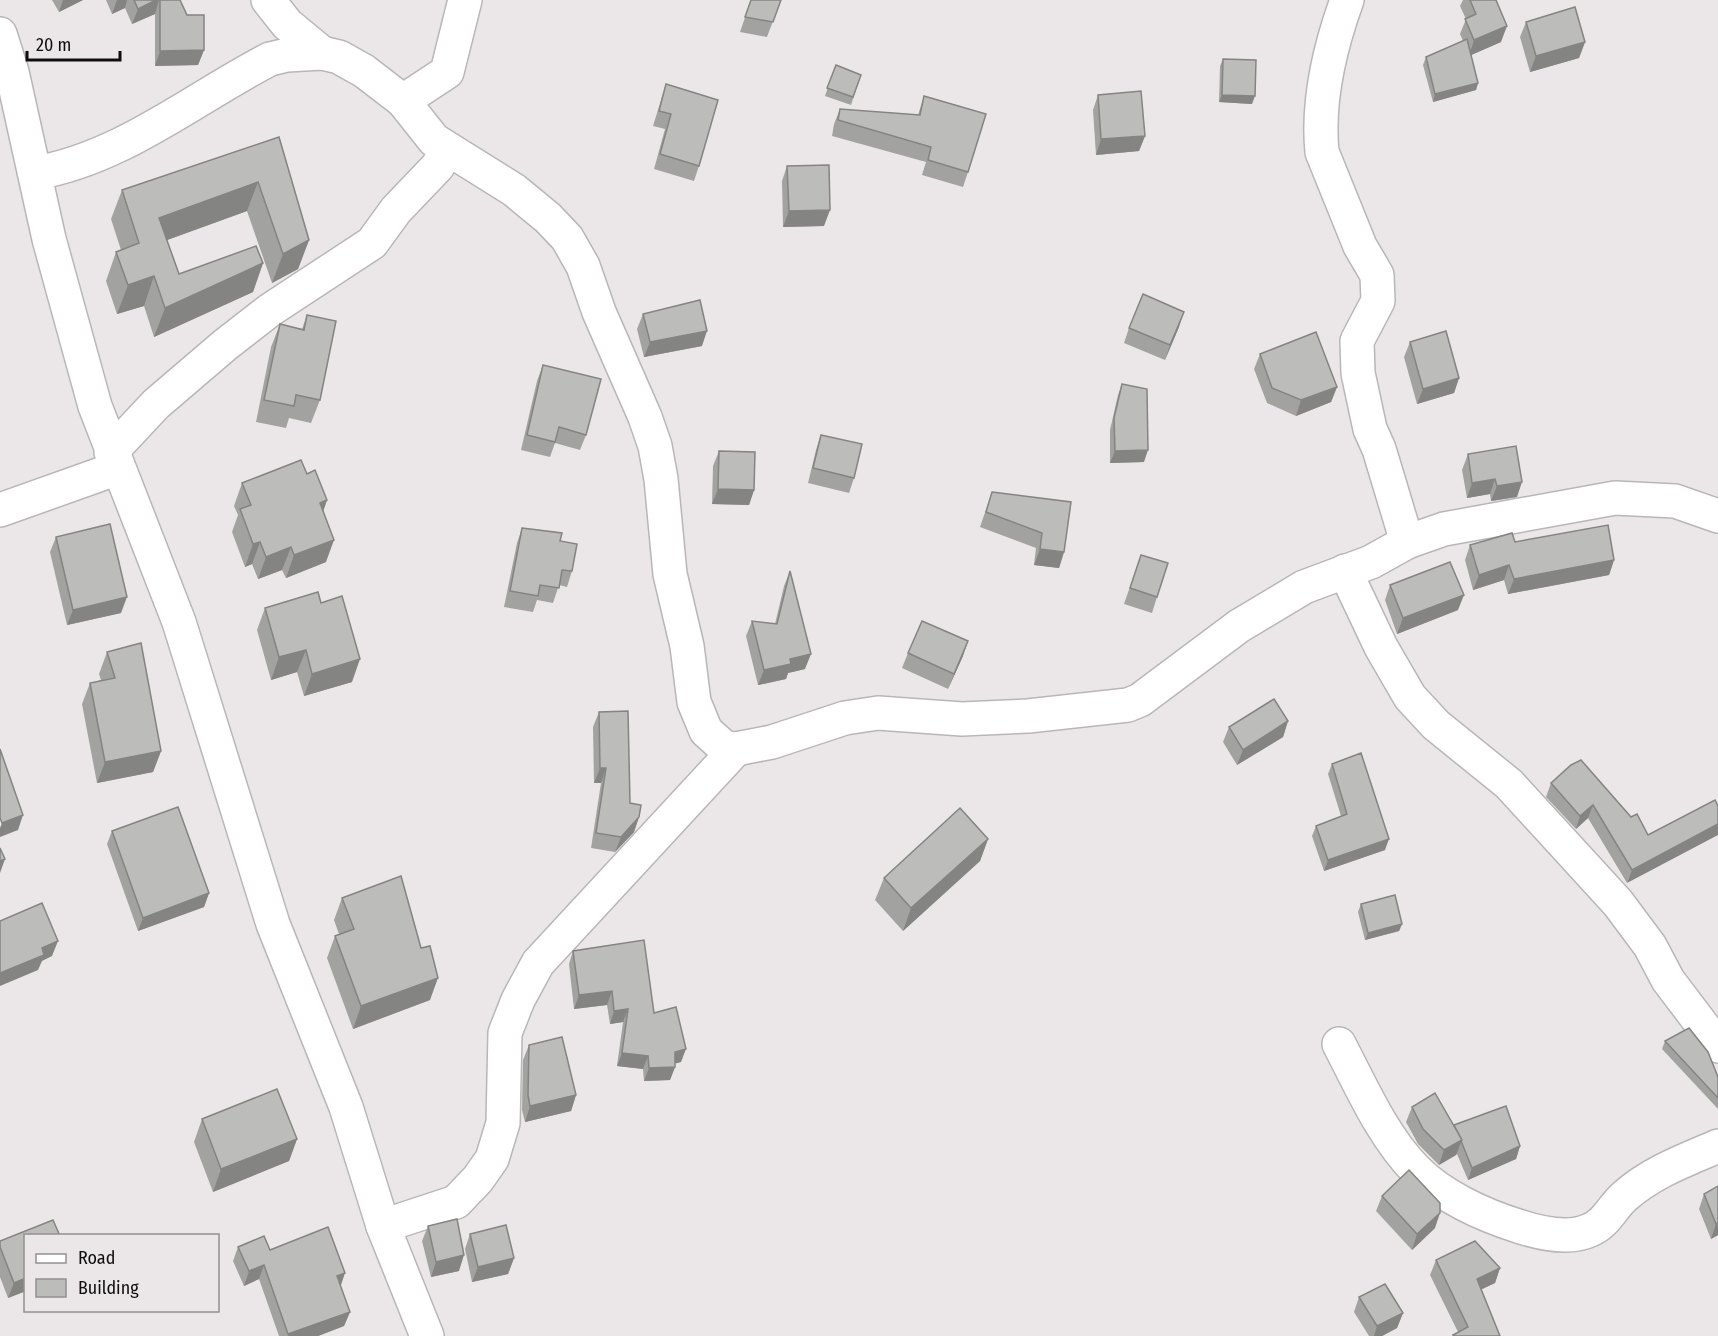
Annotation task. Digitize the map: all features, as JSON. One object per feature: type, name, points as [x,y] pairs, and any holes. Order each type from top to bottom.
[{"type":"street","points":[[268,0],[287,24],[322,53]]},
{"type":"street","points":[[403,101],[447,72],[465,0]]},
{"type":"street","points":[[1347,0],[1332,51],[1324,90],[1320,138],[1322,152],[1360,246],[1377,275],[1378,301],[1357,341],[1358,373],[1370,429],[1379,449],[1407,542]]},
{"type":"street","points":[[0,34],[52,250],[95,406],[114,460],[140,515],[179,622],[273,924],[346,1107],[383,1226],[427,1336]]},
{"type":"street","points":[[35,173],[69,167],[130,139],[270,59],[286,55],[322,53],[339,57],[381,82],[403,101],[420,126],[446,150],[532,204],[567,238],[584,266],[598,312],[645,417],[655,447],[661,479],[670,574],[687,646],[698,714],[706,731],[716,742],[736,749],[772,742],[845,718],[878,713],[962,718],[1028,716],[1134,704],[1239,626],[1304,587],[1392,553],[1407,542],[1461,525],[1535,514],[1582,502],[1615,498],[1675,501],[1718,516]]},
{"type":"street","points":[[0,510],[114,460],[156,404],[225,345],[270,310],[372,243],[396,210],[438,166],[446,150]]},
{"type":"street","points":[[1345,571],[1382,647],[1410,697],[1436,725],[1509,784],[1618,903],[1650,946],[1668,980],[1718,1046]]},
{"type":"street","points":[[383,1226],[456,1202],[478,1179],[492,1159],[502,1123],[506,1033],[518,1000],[538,963],[736,749]]},
{"type":"street","points":[[1339,1044],[1391,1138],[1417,1171],[1470,1207],[1531,1230],[1556,1234],[1590,1231],[1606,1220],[1623,1197],[1644,1181],[1718,1146]]},
{"type":"building","points":[[134,0],[156,0],[138,9]]},
{"type":"building","points":[[160,0],[180,0],[187,15],[204,15],[204,50],[160,51]]},
{"type":"building","points":[[751,0],[781,0],[773,22],[745,17]]},
{"type":"building","points":[[1470,0],[1496,0],[1507,26],[1474,40],[1465,19],[1476,14]]},
{"type":"building","points":[[1575,7],[1585,42],[1536,56],[1526,22]]},
{"type":"building","points":[[1467,39],[1478,83],[1435,94],[1426,57]]},
{"type":"building","points":[[1223,59],[1256,60],[1255,96],[1222,95]]},
{"type":"building","points":[[836,65],[861,75],[853,97],[827,88]]},
{"type":"building","points":[[666,84],[718,100],[699,166],[660,154],[671,114],[659,111]]},
{"type":"building","points":[[1141,91],[1145,136],[1101,139],[1098,95]]},
{"type":"building","points":[[924,96],[986,114],[968,172],[928,160],[931,147],[838,120],[840,109],[920,115]]},
{"type":"building","points":[[279,137],[309,240],[283,254],[258,182],[159,218],[179,274],[256,246],[263,263],[165,308],[154,276],[128,285],[116,252],[139,243],[122,190]]},
{"type":"building","points":[[829,165],[830,210],[789,211],[787,166]]},
{"type":"building","points":[[1143,294],[1184,312],[1170,345],[1129,328]]},
{"type":"building","points":[[700,300],[707,331],[650,342],[643,314]]},
{"type":"building","points":[[307,315],[336,321],[320,400],[296,395],[294,406],[264,400],[280,324],[304,330]]},
{"type":"building","points":[[1446,331],[1459,378],[1423,389],[1410,342]]},
{"type":"building","points":[[1316,332],[1337,387],[1301,400],[1272,388],[1260,354]]},
{"type":"building","points":[[543,365],[601,379],[586,435],[559,427],[555,442],[527,435]]},
{"type":"building","points":[[1122,384],[1147,389],[1148,450],[1115,451],[1114,418]]},
{"type":"building","points":[[821,435],[862,444],[854,478],[813,468]]},
{"type":"building","points":[[1516,446],[1522,482],[1497,486],[1495,479],[1472,483],[1468,454]]},
{"type":"building","points":[[719,451],[755,452],[754,490],[718,489]]},
{"type":"building","points":[[301,460],[307,474],[315,470],[327,500],[320,503],[334,540],[294,555],[291,547],[266,557],[260,542],[253,544],[240,509],[251,505],[242,483]]},
{"type":"building","points":[[992,492],[1071,502],[1064,552],[1040,549],[1042,533],[986,512]]},
{"type":"building","points":[[110,524],[127,597],[73,610],[56,537]]},
{"type":"building","points":[[1608,525],[1614,560],[1514,579],[1509,565],[1479,575],[1470,545],[1512,533],[1515,542]]},
{"type":"building","points":[[522,528],[562,533],[560,541],[577,544],[572,571],[562,570],[559,588],[540,585],[538,596],[510,591]]},
{"type":"building","points":[[1141,555],[1168,563],[1157,597],[1130,588]]},
{"type":"building","points":[[1450,562],[1464,595],[1403,618],[1390,585]]},
{"type":"building","points":[[790,571],[811,654],[790,659],[791,664],[764,670],[752,621],[777,624]]},
{"type":"building","points":[[318,592],[321,603],[342,596],[360,659],[312,674],[306,650],[279,657],[265,608]]},
{"type":"building","points":[[922,621],[968,641],[954,674],[908,653]]},
{"type":"building","points":[[141,643],[161,751],[105,762],[90,683],[115,678],[107,652]]},
{"type":"building","points":[[1274,699],[1288,721],[1243,750],[1229,727]]},
{"type":"building","points":[[628,711],[630,803],[641,805],[639,817],[621,837],[596,833],[606,768],[600,768],[599,712]]},
{"type":"building","points":[[0,749],[23,815],[2,823],[0,818]]},
{"type":"building","points":[[1361,753],[1389,839],[1328,860],[1316,826],[1347,814],[1332,764]]},
{"type":"building","points":[[1581,760],[1631,817],[1637,814],[1648,835],[1715,800],[1718,806],[1718,824],[1632,870],[1593,805],[1580,816],[1551,783],[1571,765]]},
{"type":"building","points":[[178,807],[209,893],[143,918],[112,831]]},
{"type":"building","points":[[960,808],[988,839],[911,908],[884,878]]},
{"type":"building","points":[[0,848],[5,859],[0,861]]},
{"type":"building","points":[[401,876],[421,948],[430,946],[438,978],[361,1006],[335,936],[354,929],[342,898]]},
{"type":"building","points":[[1395,895],[1402,924],[1368,933],[1361,904]]},
{"type":"building","points":[[42,903],[58,941],[42,948],[44,955],[0,973],[0,921]]},
{"type":"building","points":[[644,940],[654,1013],[676,1007],[686,1049],[675,1052],[675,1067],[649,1068],[648,1056],[622,1053],[628,1009],[614,1011],[612,991],[579,995],[573,951]]},
{"type":"building","points":[[1689,1028],[1708,1052],[1718,1077],[1718,1098],[1665,1041]]},
{"type":"building","points":[[562,1037],[576,1095],[530,1106],[528,1095],[529,1045]]},
{"type":"building","points":[[277,1089],[297,1139],[221,1169],[202,1119]]},
{"type":"building","points":[[1435,1093],[1462,1140],[1444,1150],[1423,1129],[1412,1107]]},
{"type":"building","points":[[1506,1106],[1520,1146],[1472,1168],[1454,1125]]},
{"type":"building","points":[[1409,1170],[1440,1203],[1440,1213],[1417,1234],[1382,1196]]},
{"type":"building","points":[[1718,1186],[1718,1223],[1716,1224],[1704,1194]]},
{"type":"building","points":[[457,1219],[464,1255],[436,1262],[428,1226]]},
{"type":"building","points":[[53,1220],[59,1234],[24,1234],[24,1279],[14,1283],[0,1247],[0,1241]]},
{"type":"building","points":[[506,1225],[514,1258],[478,1267],[470,1234]]},
{"type":"building","points":[[328,1227],[345,1273],[337,1276],[350,1312],[288,1334],[264,1265],[249,1271],[238,1247],[264,1236],[270,1250]]},
{"type":"building","points":[[1475,1241],[1500,1268],[1477,1279],[1500,1336],[1453,1335],[1468,1327],[1436,1260]]},
{"type":"building","points":[[1385,1284],[1403,1313],[1377,1326],[1359,1297]]}]
